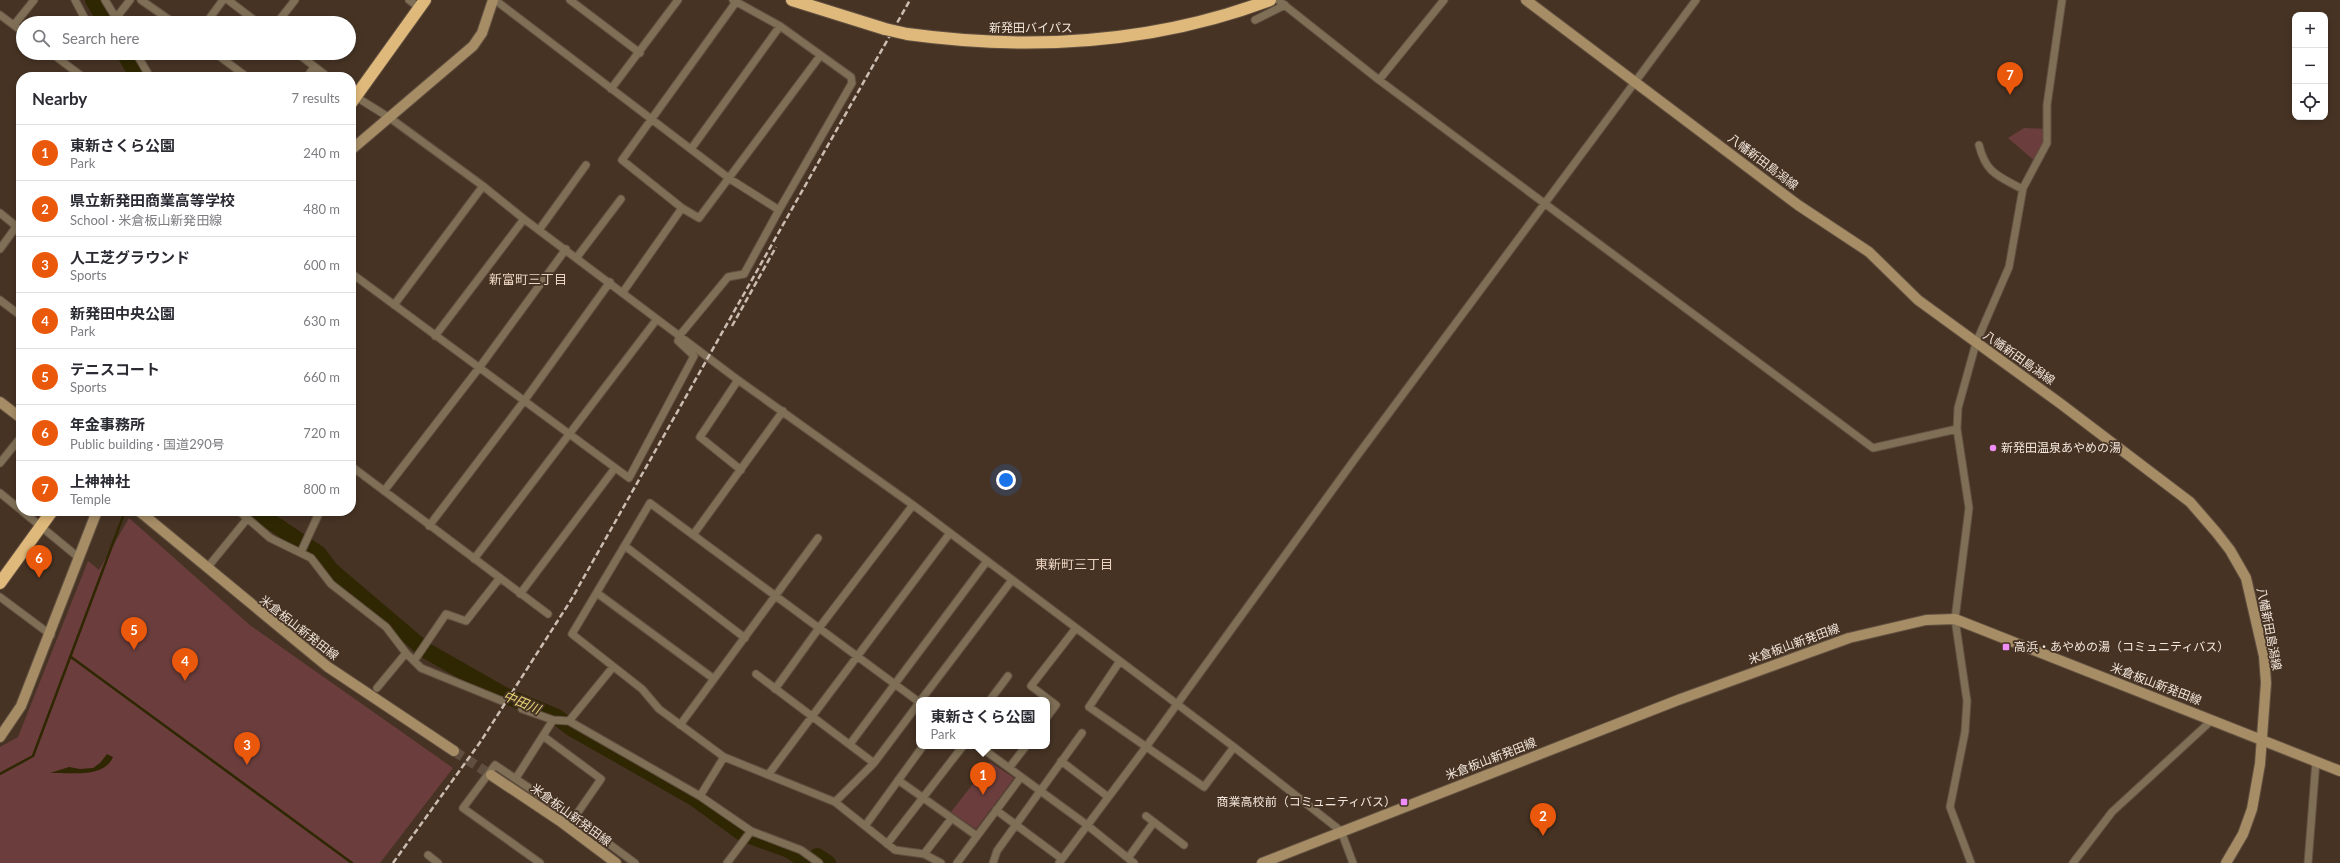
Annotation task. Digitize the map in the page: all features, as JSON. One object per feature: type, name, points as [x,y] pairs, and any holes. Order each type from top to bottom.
[{"type":"highway","name":"新発田バイパス","points":[[792,0],[885,29],[907,34],[960,41],[1013,44],[1084,42],[1156,32],[1223,16],[1270,0]]},
{"type":"highway","points":[[356,94],[422,4]]},
{"type":"highway","points":[[0,583],[48,516]]},
{"type":"main road","points":[[356,146],[473,46],[482,33],[494,0]]},
{"type":"main road","name":"八幡新田島潟線","points":[[1526,0],[1798,205],[1869,252],[1918,300],[2061,404],[2190,502],[2230,550],[2246,578],[2251,596],[2264,656],[2266,683],[2260,764],[2252,809],[2243,834],[2226,863]]},
{"type":"main road","points":[[0,402],[16,414]]},
{"type":"main road","points":[[0,737],[21,706],[51,635],[78,557],[95,516]]},
{"type":"main road","name":"米倉板山新発田線","points":[[144,516],[328,667],[454,752]]},
{"type":"main road","name":"米倉板山新発田線","points":[[1262,863],[1678,700],[1849,638],[1926,620],[1955,619],[2261,738],[2340,771]]},
{"type":"main road","name":"米倉板山新発田線","points":[[491,775],[560,821],[616,863]]},
{"type":"street","points":[[21,16],[34,0]]},
{"type":"street","points":[[75,0],[83,16]]},
{"type":"street","points":[[105,0],[114,16]]},
{"type":"street","points":[[120,16],[130,0]]},
{"type":"street","points":[[142,0],[164,16]]},
{"type":"street","points":[[211,16],[223,0]]},
{"type":"street","points":[[228,0],[249,16]]},
{"type":"street","points":[[282,16],[294,0]]},
{"type":"street","points":[[409,0],[422,4]]},
{"type":"street","points":[[494,0],[611,89],[651,117],[730,179],[779,210]]},
{"type":"street","points":[[570,0],[640,53]]},
{"type":"street","points":[[611,89],[640,53],[678,0]]},
{"type":"street","points":[[1278,0],[1379,80],[1873,448],[1957,429]]},
{"type":"street","points":[[1379,80],[1444,0]]},
{"type":"street","points":[[996,810],[1016,824],[1060,861],[1107,796],[1146,747],[1357,456],[1546,204],[1696,0]]},
{"type":"street","points":[[1971,863],[1950,807],[1965,732],[1967,701],[1955,619],[1969,508],[1957,429],[1958,408],[1976,343],[2009,267],[2022,189],[2047,144],[2048,105],[2062,0]]},
{"type":"street","points":[[356,278],[629,478],[694,356],[678,341],[680,335],[728,277],[744,274],[852,83],[851,77],[780,26],[735,1],[651,117],[622,160],[682,208],[699,218],[730,179],[820,56]]},
{"type":"street","points":[[1255,20],[1285,5]]},
{"type":"street","points":[[0,15],[14,25],[16,22]]},
{"type":"street","points":[[691,148],[780,26]]},
{"type":"street","points":[[62,60],[77,72]]},
{"type":"street","points":[[140,60],[147,72]]},
{"type":"street","points":[[224,60],[240,72]]},
{"type":"street","points":[[306,60],[321,72]]},
{"type":"street","points":[[310,72],[314,67]]},
{"type":"street","points":[[356,100],[390,118],[483,186],[524,219],[577,257],[738,380],[913,505],[1234,747],[1341,832],[1353,863]]},
{"type":"street","points":[[1979,145],[1983,161],[1993,172],[2022,189]]},
{"type":"street","points":[[539,230],[586,165]]},
{"type":"street","points":[[394,305],[483,186]]},
{"type":"street","points":[[577,257],[621,199]]},
{"type":"street","points":[[623,292],[682,208]]},
{"type":"street","points":[[0,213],[16,226]]},
{"type":"street","points":[[436,336],[524,219]]},
{"type":"street","points":[[0,249],[16,231]]},
{"type":"street","points":[[384,491],[479,368],[566,249]]},
{"type":"street","points":[[430,526],[524,401],[610,282]]},
{"type":"street","points":[[0,300],[16,310]]},
{"type":"street","points":[[474,559],[657,319]]},
{"type":"street","points":[[738,380],[700,437],[741,470]]},
{"type":"street","points":[[693,535],[783,411]]},
{"type":"street","points":[[0,463],[16,442]]},
{"type":"street","points":[[520,594],[615,468]]},
{"type":"street","points":[[356,470],[499,579],[548,614]]},
{"type":"street","points":[[0,493],[16,506]]},
{"type":"street","points":[[916,698],[650,504],[572,634],[642,689],[659,709],[724,756],[835,802],[895,850],[924,854],[942,863]]},
{"type":"street","points":[[775,689],[819,628],[913,505]]},
{"type":"street","points":[[29,516],[78,557]]},
{"type":"street","points":[[244,516],[270,538],[311,558],[331,584],[386,627],[406,653],[421,668],[502,701]]},
{"type":"street","points":[[301,552],[318,516]]},
{"type":"street","points":[[207,568],[247,519]]},
{"type":"street","points":[[768,775],[950,533]]},
{"type":"street","points":[[680,725],[777,597],[818,538]]},
{"type":"street","points":[[625,546],[745,638]]},
{"type":"street","points":[[850,744],[987,561]]},
{"type":"street","points":[[414,661],[446,614],[466,621],[499,579]]},
{"type":"street","points":[[923,697],[1012,580]]},
{"type":"street","points":[[597,593],[714,679]]},
{"type":"street","points":[[0,597],[51,635]]},
{"type":"street","points":[[1045,697],[1031,686],[1076,628]]},
{"type":"street","points":[[377,688],[406,653]]},
{"type":"street","points":[[1120,661],[1089,707],[1204,787],[1234,747]]},
{"type":"street","points":[[569,721],[613,667]]},
{"type":"street","points":[[756,674],[874,763]]},
{"type":"street","points":[[992,697],[1008,676]]},
{"type":"street","points":[[1050,700],[1056,705],[1050,713]]},
{"type":"street","points":[[835,802],[874,763],[916,706]]},
{"type":"street","points":[[522,709],[553,720],[569,721],[700,796],[751,831],[801,850],[819,863]]},
{"type":"street","points":[[516,778],[553,720]]},
{"type":"street","points":[[2073,863],[2112,812],[2212,720]]},
{"type":"street","points":[[993,863],[997,851],[1082,733]]},
{"type":"street","points":[[543,736],[602,779],[574,818]]},
{"type":"street","points":[[865,826],[921,749]]},
{"type":"street","points":[[887,844],[961,749]]},
{"type":"street","points":[[983,749],[1087,825],[1131,861],[1154,822]]},
{"type":"street","points":[[1009,768],[1024,749]]},
{"type":"street","points":[[700,796],[724,756]]},
{"type":"street","points":[[1061,761],[1107,796]]},
{"type":"street","points":[[2308,863],[2316,761]]},
{"type":"street","points":[[540,863],[463,808],[495,765],[574,818],[635,863]]},
{"type":"street","points":[[957,863],[1021,777]]},
{"type":"street","points":[[898,780],[977,836]]},
{"type":"street","points":[[1146,816],[1184,845]]},
{"type":"street","points":[[924,854],[952,818]]},
{"type":"street","points":[[727,863],[751,831]]},
{"type":"street","points":[[428,856],[438,863]]},
{"type":"shaded area","points":[[2024,128],[2047,129],[2047,143],[2036,162],[2008,138]]},
{"type":"shaded area","points":[[129,518],[251,626],[453,768],[380,863],[0,863],[0,747],[18,737],[88,561],[99,570]]},
{"type":"shaded area","points":[[107,754],[113,757],[109,764],[102,769],[86,773],[50,773],[69,767],[80,769],[93,768],[100,763]]},
{"type":"shaded area","points":[[990,762],[1014,778],[976,829],[951,812]]},
{"type":"waterway","name":"中田川","points":[[93,0],[103,16]]},
{"type":"waterway","name":"中田川","points":[[128,60],[135,72]]},
{"type":"waterway","points":[[0,774],[33,756],[123,516]]},
{"type":"waterway","name":"中田川","points":[[262,516],[319,554],[330,569],[425,650],[504,695],[557,717],[571,728],[694,798],[742,833],[789,850],[809,863]]},
{"type":"waterway","points":[[71,657],[352,863]]},
{"type":"waterway","name":"中田川","points":[[812,863],[817,856],[828,863]]},
{"type":"tunnel","points":[[454,751],[491,775]]},
{"type":"railway","points":[[393,863],[481,741],[571,600],[910,0]]},
{"type":"railway","points":[[732,326],[776,247]]},
{"type":"place","name":"上神神社","points":[[2010,95]]},
{"type":"place","name":"新発田温泉あやめの湯","points":[[1993,448]]},
{"type":"place","name":"年金事務所","points":[[39,578]]},
{"type":"place","name":"高浜・あやめの湯（コミュニティバス）","points":[[2006,647]]},
{"type":"place","name":"テニスコート","points":[[134,650]]},
{"type":"place","name":"新発田中央公園","points":[[185,681]]},
{"type":"place","name":"人工芝グラウンド","points":[[247,765]]},
{"type":"place","name":"東新さくら公園","points":[[983,795]]},
{"type":"place","name":"商業高校前（コミュニティバス）","points":[[1404,802]]},
{"type":"place","name":"県立新発田商業高等学校","points":[[1543,836]]},
{"type":"district","name":"新富町三丁目","points":[[528,279]]},
{"type":"district","name":"東新町三丁目","points":[[1074,564]]}]
